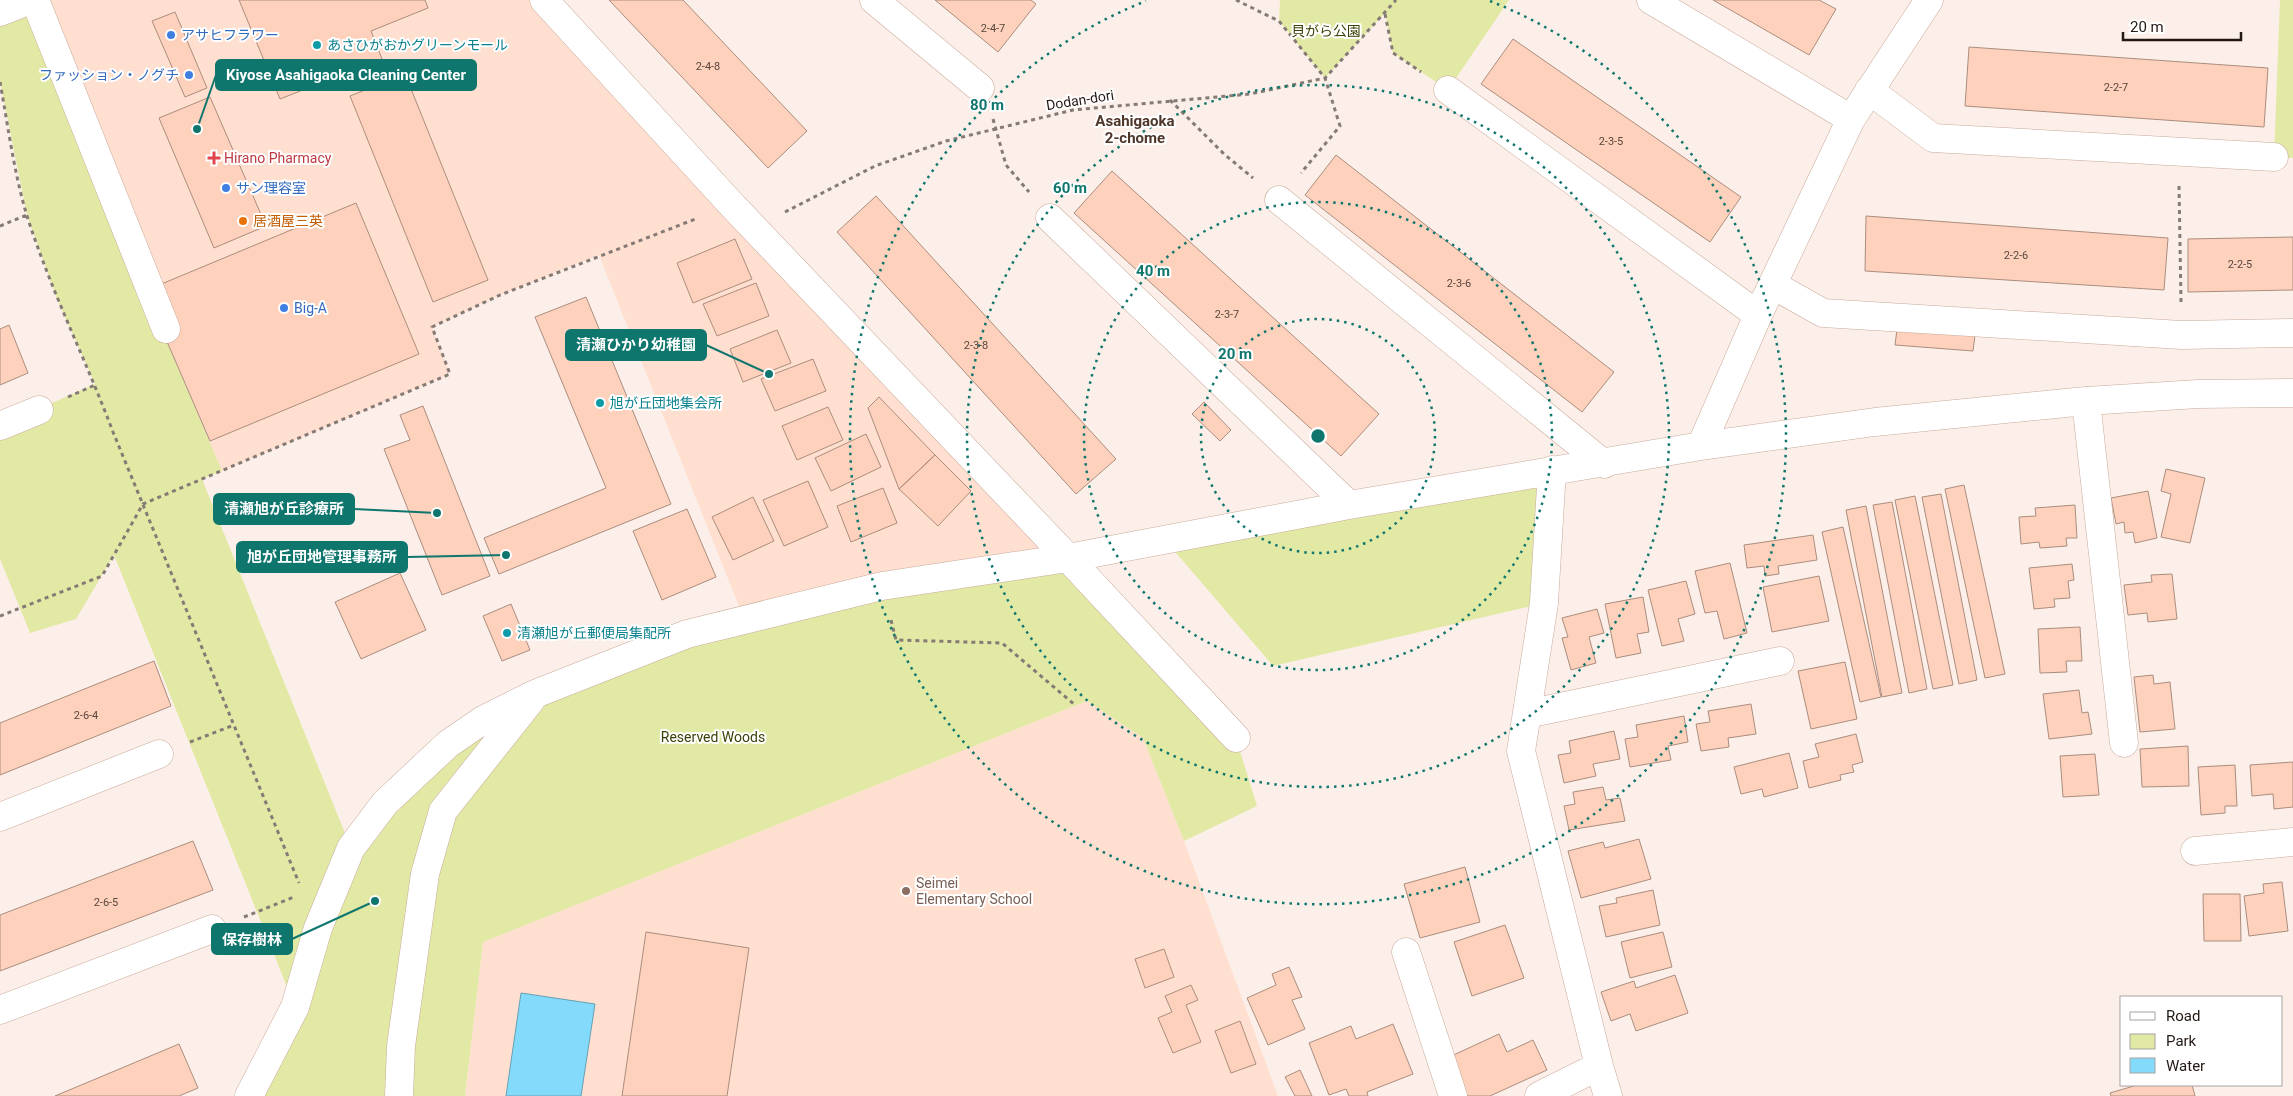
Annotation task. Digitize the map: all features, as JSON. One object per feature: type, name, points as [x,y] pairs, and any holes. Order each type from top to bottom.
[{"type":"street","points":[[0,12],[30,0]]},
{"type":"street","points":[[35,0],[166,329]]},
{"type":"street","points":[[544,0],[753,228],[1068,558],[1236,738]]},
{"type":"street","points":[[874,0],[980,88]]},
{"type":"street","points":[[1651,0],[1851,119]]},
{"type":"street","points":[[1701,446],[1758,315],[1851,119],[1929,0]]},
{"type":"street","points":[[1448,90],[1758,315]]},
{"type":"street","points":[[1869,90],[1933,138],[2274,158]]},
{"type":"street","points":[[1279,200],[1604,464]]},
{"type":"street","points":[[1050,218],[1349,505]]},
{"type":"street","points":[[1773,285],[1823,313],[2181,335],[2293,334]]},
{"type":"street","points":[[248,1096],[295,1007],[318,928],[351,848],[385,803],[448,744],[483,720],[535,694],[686,634],[882,586],[1068,558],[1349,505],[1552,470],[1604,464],[1701,446],[1875,422],[2086,401],[2198,394],[2293,393]]},
{"type":"street","points":[[2086,401],[2124,743]]},
{"type":"street","points":[[0,426],[39,410]]},
{"type":"street","points":[[1552,470],[1544,603],[1521,751],[1608,1096]]},
{"type":"street","points":[[1527,714],[1780,661]]},
{"type":"street","points":[[399,1096],[400,1046],[424,874],[443,811],[535,694]]},
{"type":"street","points":[[0,817],[159,754]]},
{"type":"street","points":[[2195,851],[2293,842]]},
{"type":"street","points":[[0,1010],[212,929]]},
{"type":"street","points":[[1406,952],[1453,1096]]},
{"type":"street","points":[[1539,1096],[1599,1066]]},
{"type":"path","points":[[1170,100],[1224,154],[1279,200],[1340,126],[1325,78],[1279,21],[1236,0]]},
{"type":"path","points":[[1325,78],[1396,0]]},
{"type":"path","points":[[1385,13],[1393,53],[1448,90]]},
{"type":"path","name":"Dodan-dori","points":[[753,228],[875,166],[946,141],[1073,110],[1250,94],[1325,78]]},
{"type":"path","points":[[0,82],[27,215],[57,299],[95,385],[112,432],[318,928]]},
{"type":"path","points":[[980,88],[997,129],[1006,165],[1050,218]]},
{"type":"path","points":[[2179,153],[2181,335]]},
{"type":"path","points":[[0,616],[102,576],[143,504],[450,374],[432,327],[500,295],[732,205]]},
{"type":"path","points":[[0,226],[27,215]]},
{"type":"path","points":[[882,586],[896,640],[1002,644],[1075,705]]},
{"type":"path","points":[[159,754],[234,725]]},
{"type":"path","points":[[212,929],[304,893]]},
{"type":"shaded area","name":"あさひがおかグリーンモール","points":[[35,0],[544,0],[1068,558],[744,619],[599,255],[500,295],[432,327],[450,374],[222,471],[165,337]]},
{"type":"shaded area","name":"Seimei Elementary School","points":[[1087,701],[1143,738],[1184,841],[1278,1096],[465,1096],[483,942]]},
{"type":"green space","name":"Reserved Woods","points":[[29,0],[165,337],[222,471],[202,479],[351,848],[448,744],[687,634],[1068,558],[1236,738],[1257,806],[1184,841],[1143,738],[1087,701],[483,942],[465,1096],[249,1096],[295,1007],[114,555],[76,619],[30,633],[0,559],[0,426],[95,384],[57,299],[27,215],[0,82],[0,12]]},
{"type":"green space","name":"貝がら公園","points":[[1280,0],[1509,0],[1448,90],[1393,53],[1385,13],[1325,78],[1279,21]]},
{"type":"green space","points":[[2280,0],[2293,0],[2293,158],[2274,157]]},
{"type":"green space","points":[[1552,470],[1544,603],[1273,666],[1165,540]]},
{"type":"water","points":[[521,993],[595,1004],[581,1096],[506,1096]]},
{"type":"building","name":"あさひがおかグリーンモール","points":[[239,0],[425,0],[428,8],[371,31],[382,59],[280,99]]},
{"type":"building","points":[[609,0],[683,0],[807,131],[768,168]]},
{"type":"building","points":[[935,0],[1031,0],[1036,4],[998,52]]},
{"type":"building","points":[[1713,0],[1819,0],[1836,9],[1809,55]]},
{"type":"building","points":[[175,12],[207,88],[185,97],[152,21]]},
{"type":"building","points":[[1513,39],[1741,197],[1710,242],[1481,84]]},
{"type":"building","points":[[1969,47],[2268,68],[2264,127],[1965,106]]},
{"type":"building","points":[[405,74],[488,280],[433,302],[350,96]]},
{"type":"building","points":[[210,97],[266,226],[214,248],[159,118]]},
{"type":"building","points":[[1336,155],[1614,372],[1582,412],[1305,195]]},
{"type":"building","points":[[1112,171],[1379,414],[1341,456],[1074,213]]},
{"type":"building","points":[[876,196],[1116,459],[1076,494],[837,232]]},
{"type":"building","name":"Big-A","points":[[356,203],[419,354],[210,441],[165,337],[159,285]]},
{"type":"building","points":[[1866,216],[2168,238],[2164,290],[1865,271]]},
{"type":"building","points":[[2293,237],[2293,290],[2188,292],[2188,239]]},
{"type":"building","points":[[735,239],[752,279],[693,303],[677,263]]},
{"type":"building","points":[[756,283],[769,316],[717,336],[703,304]]},
{"type":"building","name":"旭が丘団地集会所","points":[[586,297],[671,504],[499,574],[484,538],[606,488],[535,317]]},
{"type":"building","points":[[9,325],[28,373],[0,385],[0,329]]},
{"type":"building","points":[[1897,329],[1975,335],[1973,351],[1895,345]]},
{"type":"building","points":[[777,330],[791,363],[743,382],[730,349]]},
{"type":"building","points":[[813,359],[826,391],[775,411],[761,379]]},
{"type":"building","points":[[879,397],[935,455],[899,489],[868,408]]},
{"type":"building","points":[[1204,402],[1231,430],[1220,441],[1192,414]]},
{"type":"building","points":[[423,406],[490,576],[442,595],[384,449],[410,440],[400,415]]},
{"type":"building","points":[[828,407],[843,440],[797,460],[782,426]]},
{"type":"building","points":[[866,434],[881,467],[831,491],[815,458]]},
{"type":"building","points":[[935,455],[971,491],[938,526],[899,489]]},
{"type":"building","points":[[2166,469],[2205,478],[2190,543],[2161,537],[2171,494],[2161,491]]},
{"type":"building","points":[[808,481],[828,527],[784,546],[763,500]]},
{"type":"building","points":[[1964,485],[2005,674],[1985,678],[1945,489]]},
{"type":"building","points":[[883,488],[897,523],[851,542],[837,506]]},
{"type":"building","points":[[2148,491],[2157,538],[2135,543],[2133,532],[2125,533],[2124,522],[2116,524],[2111,498]]},
{"type":"building","points":[[1941,494],[1977,680],[1959,684],[1922,497]]},
{"type":"building","points":[[1915,496],[1953,685],[1933,689],[1895,500]]},
{"type":"building","points":[[753,497],[774,541],[733,560],[712,517]]},
{"type":"building","points":[[1892,502],[1927,689],[1909,693],[1873,505]]},
{"type":"building","points":[[2075,505],[2077,538],[2066,538],[2067,546],[2040,548],[2039,542],[2021,544],[2019,517],[2036,516],[2035,508]]},
{"type":"building","points":[[1866,506],[1902,693],[1882,697],[1846,510]]},
{"type":"building","points":[[687,509],[716,577],[662,600],[633,531]]},
{"type":"building","points":[[1843,527],[1881,697],[1860,702],[1822,532]]},
{"type":"building","points":[[1813,535],[1817,560],[1778,566],[1779,574],[1765,576],[1764,566],[1747,568],[1744,545]]},
{"type":"building","points":[[1730,563],[1747,633],[1724,639],[1717,611],[1705,613],[1695,571]]},
{"type":"building","points":[[2072,564],[2074,580],[2068,581],[2070,598],[2054,599],[2055,607],[2034,609],[2029,568]]},
{"type":"building","points":[[400,573],[426,630],[361,659],[335,602]]},
{"type":"building","points":[[2172,574],[2177,619],[2148,622],[2147,613],[2128,615],[2124,585],[2152,582],[2151,575]]},
{"type":"building","points":[[1819,576],[1829,621],[1772,632],[1763,587]]},
{"type":"building","points":[[1686,581],[1695,614],[1678,619],[1684,641],[1662,646],[1648,590]]},
{"type":"building","points":[[1643,597],[1649,632],[1637,634],[1641,653],[1616,658],[1605,604]]},
{"type":"building","name":"清瀬旭が丘郵便局集配所","points":[[511,604],[530,650],[502,661],[483,616]]},
{"type":"building","points":[[1597,609],[1604,633],[1589,637],[1596,663],[1571,670],[1562,638],[1568,637],[1562,618]]},
{"type":"building","points":[[2080,627],[2082,661],[2066,661],[2067,672],[2040,673],[2038,629]]},
{"type":"building","points":[[154,661],[171,706],[0,775],[0,723]]},
{"type":"building","points":[[1845,662],[1857,719],[1811,729],[1798,671]]},
{"type":"building","points":[[2153,675],[2154,684],[2170,682],[2175,729],[2140,732],[2134,677]]},
{"type":"building","points":[[2079,690],[2082,713],[2088,712],[2092,734],[2049,739],[2043,694]]},
{"type":"building","points":[[1751,704],[1756,734],[1728,738],[1729,747],[1701,751],[1696,724],[1710,722],[1708,711]]},
{"type":"building","points":[[1684,716],[1688,742],[1668,746],[1671,760],[1630,767],[1625,739],[1638,737],[1636,725]]},
{"type":"building","points":[[1614,731],[1620,759],[1593,764],[1596,776],[1564,783],[1558,755],[1571,753],[1569,741]]},
{"type":"building","points":[[1856,734],[1863,762],[1852,765],[1854,772],[1840,775],[1841,780],[1809,788],[1803,761],[1819,757],[1815,744]]},
{"type":"building","points":[[2188,746],[2189,786],[2142,787],[2140,749]]},
{"type":"building","points":[[1789,753],[1798,788],[1764,797],[1762,789],[1741,794],[1734,767]]},
{"type":"building","points":[[2095,754],[2099,795],[2063,797],[2060,756]]},
{"type":"building","points":[[2293,762],[2293,807],[2274,809],[2273,794],[2252,796],[2250,765]]},
{"type":"building","points":[[2235,765],[2237,806],[2225,806],[2225,813],[2201,815],[2198,767]]},
{"type":"building","points":[[1603,787],[1606,800],[1620,798],[1625,821],[1569,830],[1564,806],[1575,804],[1573,792]]},
{"type":"building","points":[[1639,839],[1651,879],[1581,898],[1568,851],[1603,842],[1605,848]]},
{"type":"building","points":[[193,841],[213,890],[0,971],[0,915]]},
{"type":"building","points":[[1465,867],[1480,922],[1420,938],[1404,884]]},
{"type":"building","points":[[2282,882],[2288,931],[2249,936],[2244,896],[2264,893],[2263,884]]},
{"type":"building","points":[[1653,890],[1660,925],[1606,937],[1599,906],[1617,903],[1616,898]]},
{"type":"building","points":[[2203,894],[2240,894],[2241,941],[2204,941]]},
{"type":"building","points":[[1505,925],[1524,978],[1472,996],[1454,942]]},
{"type":"building","points":[[646,932],[749,948],[727,1096],[622,1096]]},
{"type":"building","points":[[1663,932],[1672,967],[1630,978],[1621,942]]},
{"type":"building","points":[[1164,949],[1174,977],[1145,988],[1135,959]]},
{"type":"building","points":[[1289,967],[1302,997],[1292,1000],[1305,1029],[1268,1045],[1247,998],[1276,985],[1272,974]]},
{"type":"building","points":[[1675,975],[1688,1013],[1636,1031],[1630,1014],[1611,1021],[1601,992],[1634,981],[1636,988]]},
{"type":"building","points":[[1191,985],[1198,1000],[1186,1005],[1201,1042],[1173,1053],[1158,1018],[1172,1012],[1165,996]]},
{"type":"building","points":[[1240,1021],[1256,1064],[1231,1073],[1215,1031]]},
{"type":"building","points":[[1393,1024],[1413,1074],[1367,1092],[1368,1096],[1349,1096],[1346,1089],[1329,1095],[1309,1043],[1351,1026],[1356,1039]]},
{"type":"building","points":[[1499,1034],[1507,1052],[1533,1040],[1547,1070],[1490,1096],[1464,1096],[1447,1058]]},
{"type":"building","points":[[179,1044],[198,1088],[179,1096],[55,1096]]},
{"type":"building","points":[[1300,1070],[1312,1096],[1295,1096],[1285,1077]]},
{"type":"building","points":[[2134,1086],[2192,1086],[2195,1096],[2111,1096],[2110,1093]]},
{"type":"place","name":"アサヒフラワー","points":[[171,35]]},
{"type":"place","name":"あさひがおかグリーンモール","points":[[317,45]]},
{"type":"place","name":"ファッション・ノグチ","points":[[189,75]]},
{"type":"place","name":"Kiyose Asahigaoka Cleaning Center","points":[[197,129]]},
{"type":"place","name":"Hirano Pharmacy","points":[[214,158]]},
{"type":"place","name":"サン理容室","points":[[226,188]]},
{"type":"place","name":"居酒屋三英","points":[[243,221]]},
{"type":"place","name":"Big-A","points":[[284,308]]},
{"type":"place","name":"清瀬ひかり幼稚園","points":[[769,374]]},
{"type":"place","name":"旭が丘団地集会所","points":[[600,403]]},
{"type":"place","name":"清瀬旭が丘診療所","points":[[437,513]]},
{"type":"place","name":"旭が丘団地管理事務所","points":[[506,555]]},
{"type":"place","name":"清瀬旭が丘郵便局集配所","points":[[507,633]]},
{"type":"place","name":"Seimei Elementary School","points":[[906,891]]},
{"type":"place","name":"保存樹林","points":[[375,901]]},
{"type":"district","name":"Asahigaoka 2-chome","points":[[1135,130]]}]
